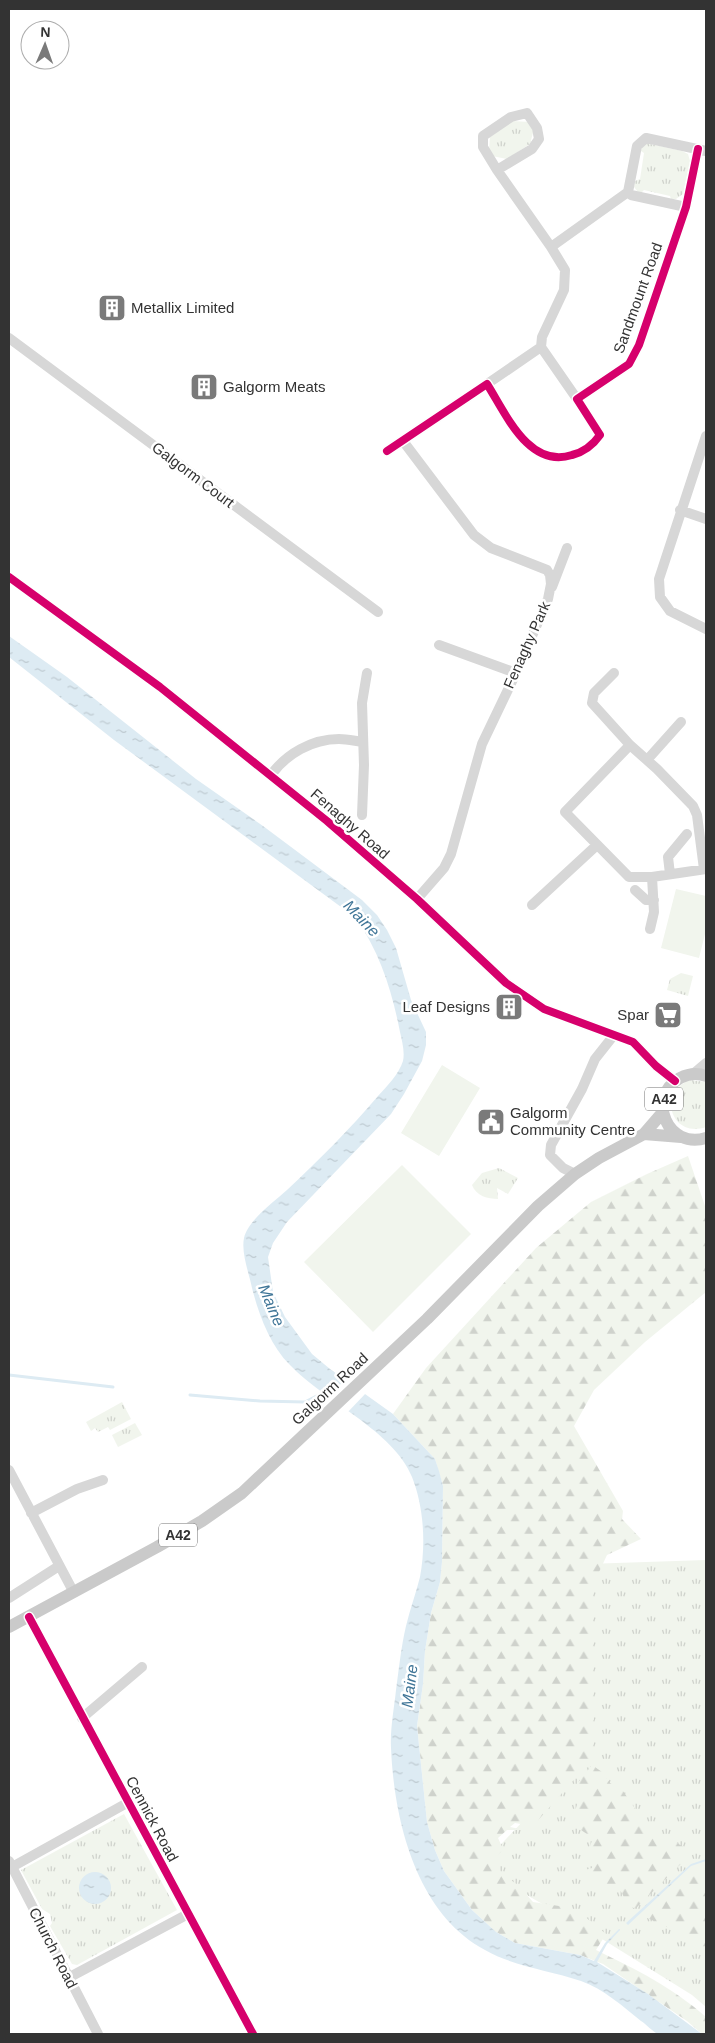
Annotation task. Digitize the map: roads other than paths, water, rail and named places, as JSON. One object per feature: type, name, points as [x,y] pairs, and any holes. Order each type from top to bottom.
[{"type":"main road","name":"A42","points":[[681,1137],[667,1124],[663,1112],[664,1096],[675,1081],[693,1074],[706,1076]]},
{"type":"main road","name":"Galgorm Road","points":[[9,1627],[158,1547],[202,1521],[242,1493],[427,1319],[512,1231],[575,1174],[599,1158],[644,1134],[663,1112]]},
{"type":"main road","points":[[644,1134],[681,1137],[690,1140],[706,1138]]},
{"type":"street","points":[[488,384],[527,444],[540,453],[552,458],[563,458],[585,449],[600,435],[541,347],[542,337],[564,290],[565,270],[497,170],[483,147],[483,136],[511,117],[527,114],[538,128],[539,139],[532,149],[497,170]]},
{"type":"street","name":"Sandmount Road","points":[[577,399],[629,364],[639,346],[686,207],[702,150],[646,138],[637,146],[628,190]]},
{"type":"street","points":[[551,247],[628,190],[631,195],[686,207]]},
{"type":"street","name":"Galgorm Court","points":[[9,338],[378,612]]},
{"type":"street","points":[[387,451],[451,410],[541,347]]},
{"type":"street","points":[[706,436],[680,510],[659,579],[660,597],[670,611],[706,629]]},
{"type":"street","name":"Fenaghy Park","points":[[403,441],[474,535],[491,548],[547,570],[551,584],[548,598],[516,673],[482,744],[451,854],[444,868],[417,899]]},
{"type":"street","points":[[680,510],[706,519]]},
{"type":"street","points":[[548,598],[567,548]]},
{"type":"street","name":"Fenaghy Road","points":[[9,577],[160,687],[327,821],[417,899],[506,983],[544,1009],[632,1042],[656,1066],[675,1081]]},
{"type":"street","points":[[439,645],[516,673]]},
{"type":"street","points":[[362,815],[362,703],[367,673]]},
{"type":"street","points":[[614,673],[594,693],[592,703],[630,745],[693,806],[705,869],[652,877],[629,877],[564,812],[630,745]]},
{"type":"street","points":[[647,760],[681,722]]},
{"type":"street","points":[[271,776],[278,765],[306,745],[338,739],[363,742]]},
{"type":"street","points":[[670,874],[668,856],[687,834]]},
{"type":"street","points":[[532,905],[597,846]]},
{"type":"street","points":[[650,929],[654,912],[652,877]]},
{"type":"street","points":[[635,890],[646,900],[654,900]]},
{"type":"street","points":[[575,1174],[556,1163],[550,1155],[551,1145],[582,1089],[595,1059],[614,1035]]},
{"type":"street","points":[[693,1074],[706,1062]]},
{"type":"street","points":[[9,1470],[73,1591]]},
{"type":"street","points":[[31,1513],[77,1489],[103,1480]]},
{"type":"street","points":[[9,1598],[59,1566]]},
{"type":"street","name":"Cennick Road","points":[[29,1617],[253,2034]]},
{"type":"street","points":[[82,1718],[142,1667]]},
{"type":"street","points":[[10,1864],[128,1803]]},
{"type":"street","name":"Church Road","points":[[10,1864],[98,2034]]},
{"type":"street","points":[[68,1978],[188,1914]]},
{"type":"water","name":"Maine","points":[[9,636],[67,677],[196,779],[362,900],[377,915],[396,948],[411,1000],[426,1032],[426,1045],[422,1061],[391,1114],[287,1222],[273,1243],[268,1257],[273,1292],[285,1317],[312,1354],[393,1414],[435,1459],[439,1471],[443,1486],[442,1562],[440,1582],[431,1613],[425,1651],[423,1684],[417,1726],[427,1822],[435,1850],[444,1871],[472,1910],[496,1932],[515,1943],[580,1955],[594,1961],[605,1943],[619,1929],[607,1944],[597,1962],[648,1994],[702,2034],[658,2034],[612,1998],[589,1984],[496,1956],[461,1934],[442,1913],[426,1889],[413,1862],[404,1834],[393,1776],[391,1734],[403,1642],[422,1565],[423,1526],[416,1489],[403,1460],[390,1445],[357,1417],[304,1378],[283,1357],[271,1339],[258,1309],[243,1244],[246,1231],[256,1218],[299,1179],[345,1132],[389,1084],[401,1066],[404,1058],[397,1017],[389,987],[372,945],[356,918],[114,740],[9,657]]},
{"type":"water","points":[[706,1859],[706,1861],[691,1866],[628,1925],[626,1923],[691,1864]]},
{"type":"water","points":[[95,1872],[101,1873],[106,1877],[110,1882],[110,1894],[106,1899],[101,1903],[95,1904],[89,1903],[84,1899],[80,1894],[79,1888],[80,1882],[84,1877],[89,1873]]},
{"type":"waterway","points":[[9,1375],[113,1387]]},
{"type":"waterway","points":[[190,1395],[260,1401],[305,1402],[326,1391]]},
{"type":"place","name":"Metallix Limited","points":[[112,308]]},
{"type":"place","name":"Galgorm Meats","points":[[204,387]]},
{"type":"place","name":"Leaf Designs","points":[[509,1007]]},
{"type":"place","name":"Spar","points":[[668,1015]]},
{"type":"place","name":"Galgorm Community Centre","points":[[491,1122]]}]
